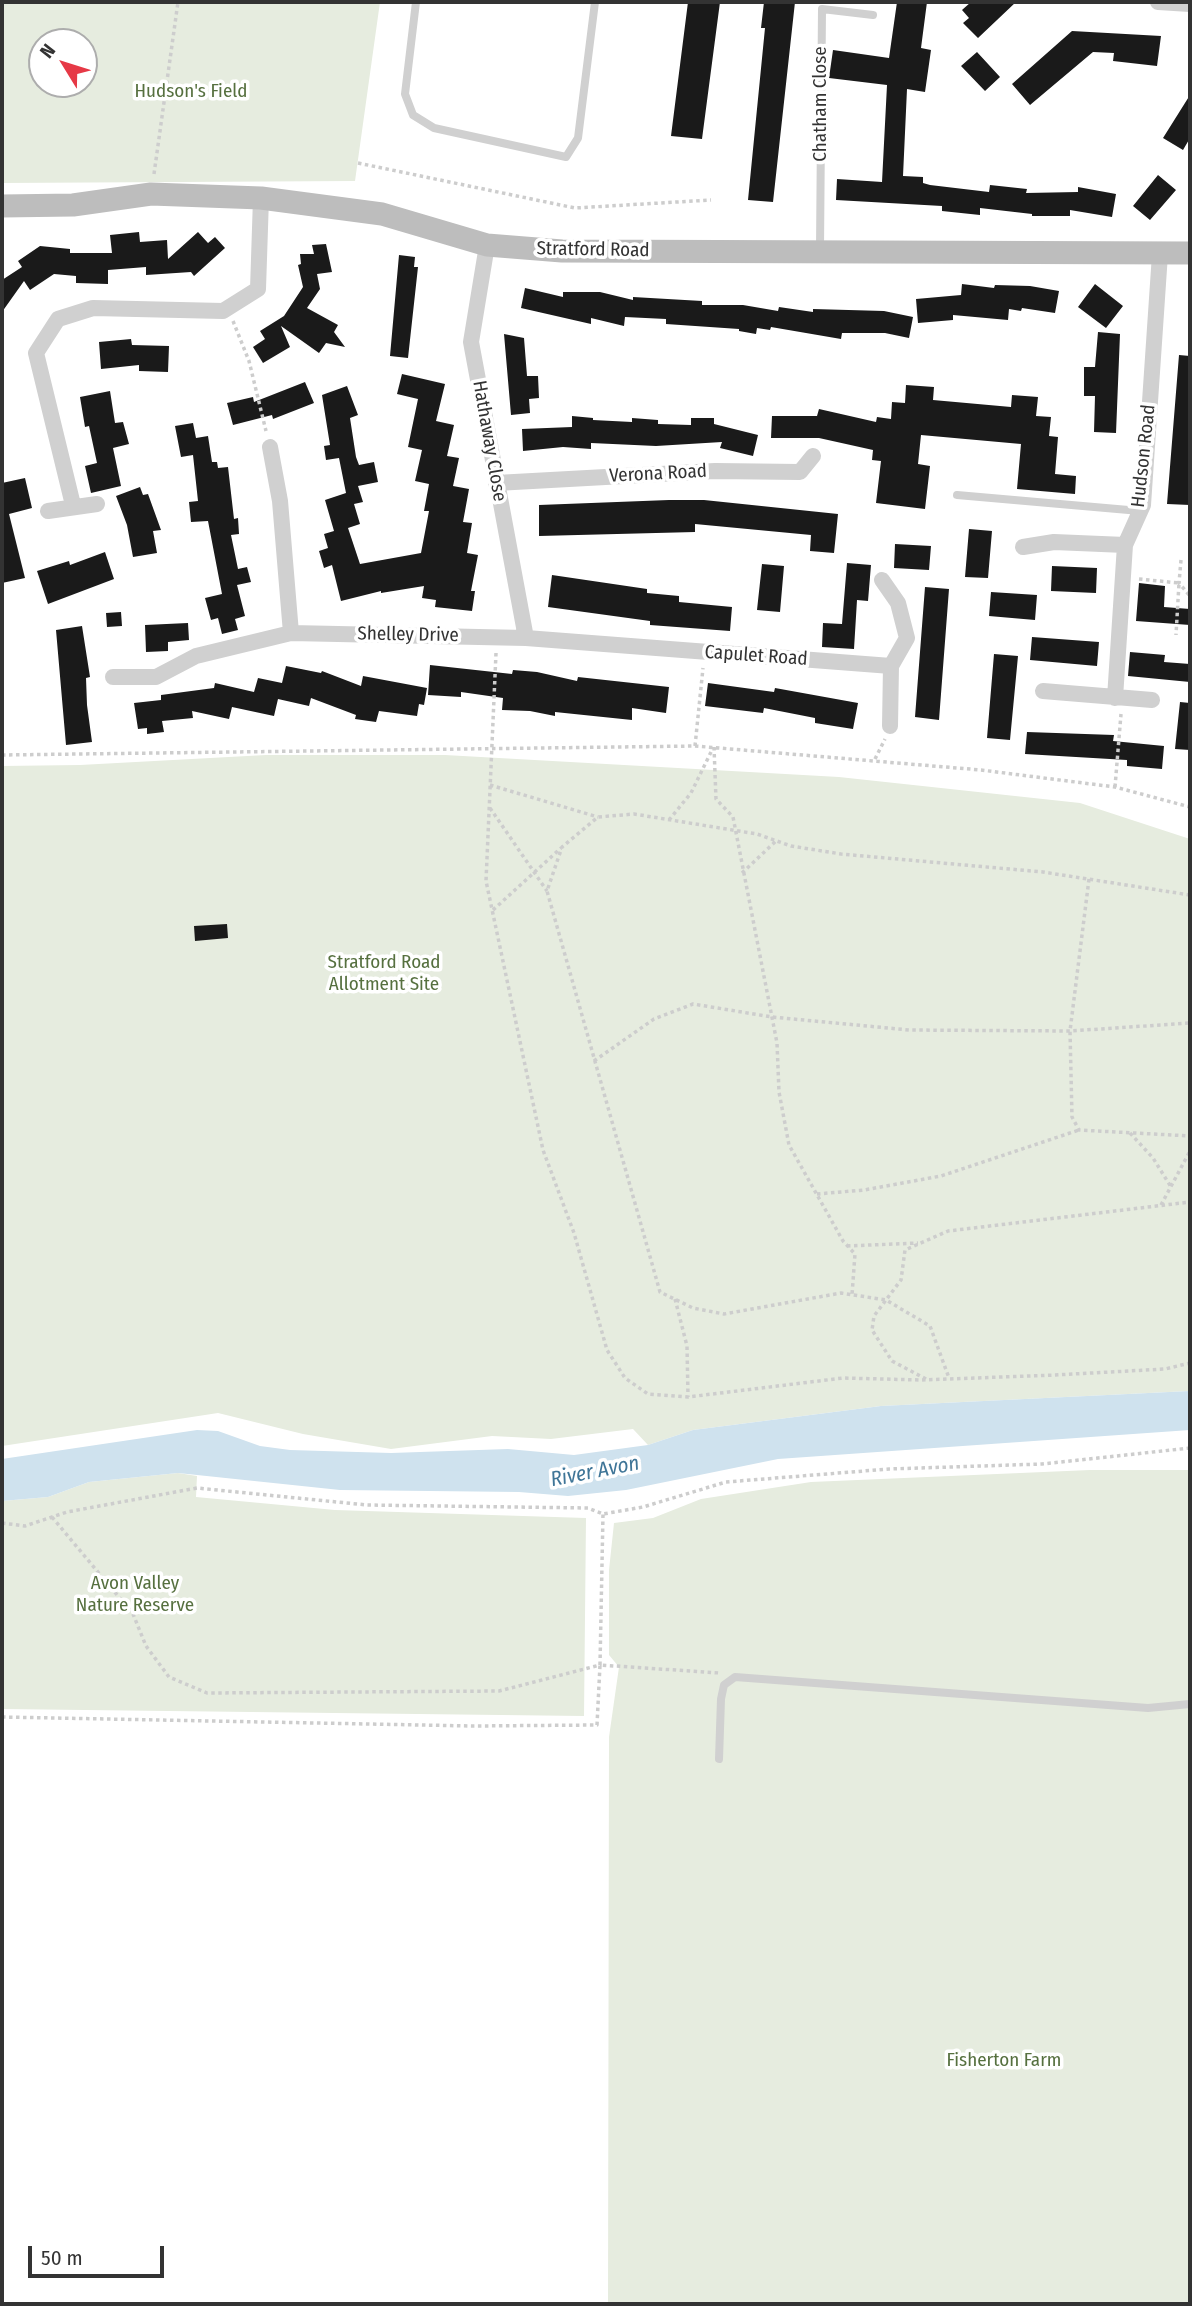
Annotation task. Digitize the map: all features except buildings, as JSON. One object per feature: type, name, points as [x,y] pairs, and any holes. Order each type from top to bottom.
[{"type":"street","points":[[1158,2],[1190,4]]},
{"type":"street","name":"Stratford Road","points":[[2,206],[73,205],[151,194],[261,198],[382,214],[487,245],[562,251],[1190,253]]},
{"type":"street","points":[[73,505],[36,353],[58,319],[93,307],[223,311],[258,289],[261,198]]},
{"type":"street","name":"Hathaway Close","points":[[487,245],[471,342],[526,638]]},
{"type":"street","name":"Hudson Road","points":[[1119,698],[1125,545],[1140,511],[1160,254]]},
{"type":"street","points":[[270,447],[280,501],[291,633]]},
{"type":"street","name":"Verona Road","points":[[496,483],[715,471],[800,472],[813,456]]},
{"type":"street","points":[[48,511],[73,505],[97,505]]},
{"type":"street","points":[[1023,547],[1054,542],[1125,545]]},
{"type":"street","points":[[882,580],[898,603],[907,638],[891,666],[890,726]]},
{"type":"street","name":"Shelley Drive","points":[[113,677],[156,677],[196,656],[291,633],[526,638]]},
{"type":"street","name":"Capulet Road","points":[[526,638],[891,666]]},
{"type":"street","points":[[1043,691],[1152,700]]},
{"type":"lane","points":[[416,2],[405,94],[413,116],[434,128],[566,157],[578,138],[595,2]]},
{"type":"lane","name":"Chatham Close","points":[[820,250],[822,9],[873,15]]},
{"type":"lane","points":[[957,495],[1140,511]]},
{"type":"lane","points":[[719,1759],[721,1699],[724,1685],[735,1677],[1148,1708],[1190,1704]]},
{"type":"path","points":[[151,194],[178,2]]},
{"type":"path","points":[[358,163],[575,208],[711,200]]},
{"type":"path","points":[[228,308],[249,361],[270,447]]},
{"type":"path","points":[[1176,635],[1181,560]]},
{"type":"path","points":[[1123,578],[1179,583],[1190,596]]},
{"type":"path","points":[[496,637],[486,881],[542,1150],[573,1233],[607,1350],[625,1378],[648,1394],[688,1397],[843,1378],[927,1380],[1145,1370],[1190,1363]]},
{"type":"path","points":[[695,746],[704,652]]},
{"type":"path","points":[[1115,787],[1119,698]]},
{"type":"path","points":[[2,755],[695,746],[888,760],[1115,787],[1190,807]]},
{"type":"path","points":[[669,820],[691,793],[713,747]]},
{"type":"path","points":[[713,747],[716,799],[733,817],[777,1043],[779,1092],[789,1145],[847,1246],[855,1254],[852,1295]]},
{"type":"path","points":[[490,785],[598,817],[634,814],[734,830],[841,854],[1043,872],[1190,895]]},
{"type":"path","points":[[489,806],[547,891],[660,1292],[693,1308],[724,1314],[841,1293],[886,1300],[930,1326],[949,1378]]},
{"type":"path","points":[[493,911],[598,817]]},
{"type":"path","points":[[742,873],[776,841]]},
{"type":"path","points":[[547,891],[562,847]]},
{"type":"path","points":[[1079,1130],[1072,1116],[1070,1031],[1089,879]]},
{"type":"path","points":[[594,1061],[654,1019],[693,1004],[772,1017],[909,1030],[1070,1031],[1190,1023]]},
{"type":"path","points":[[817,1194],[864,1190],[941,1175],[1079,1130],[1190,1136]]},
{"type":"path","points":[[1130,1133],[1153,1158],[1171,1187]]},
{"type":"path","points":[[1161,1205],[1190,1151]]},
{"type":"path","points":[[927,1380],[892,1361],[872,1329],[874,1316],[901,1280],[905,1250],[948,1231],[1190,1202]]},
{"type":"path","points":[[847,1246],[921,1243]]},
{"type":"path","points":[[676,1299],[688,1346],[688,1397]]},
{"type":"path","points":[[2,1523],[25,1526],[52,1517],[197,1488],[366,1505],[588,1508],[603,1514],[643,1507],[726,1482],[890,1469],[1042,1464],[1190,1448]]},
{"type":"path","points":[[2,1717],[473,1726],[597,1725],[603,1514]]},
{"type":"path","points":[[52,1517],[133,1614],[146,1646],[169,1677],[207,1693],[499,1692],[600,1665],[731,1673]]},
{"type":"green space","name":"Hudson's Field","points":[[2,2],[380,2],[355,181],[2,183]]},
{"type":"green space","name":"Stratford Road Allotment Site","points":[[266,755],[445,755],[839,777],[1080,803],[1190,839],[1190,1391],[881,1406],[693,1430],[648,1445],[633,1429],[551,1439],[492,1436],[391,1449],[303,1434],[218,1413],[2,1446],[2,766],[80,765]]},
{"type":"green space","name":"Fisherton Farm","points":[[1090,1470],[1190,1470],[1190,2304],[608,2304],[609,1737],[619,1667],[609,1655],[609,1570],[614,1523],[653,1518],[701,1499],[811,1482]]},
{"type":"green space","name":"Avon Valley Nature Reserve","points":[[178,1473],[197,1476],[196,1497],[335,1510],[586,1518],[584,1716],[2,1709],[2,1501],[48,1497],[89,1482]]},
{"type":"water","name":"River Avon","points":[[1190,1391],[1190,1430],[778,1459],[626,1490],[568,1496],[519,1492],[340,1490],[178,1473],[89,1482],[48,1497],[2,1501],[2,1459],[197,1430],[218,1431],[260,1446],[290,1450],[391,1453],[508,1449],[574,1455],[648,1445],[693,1430],[881,1406]]}]
